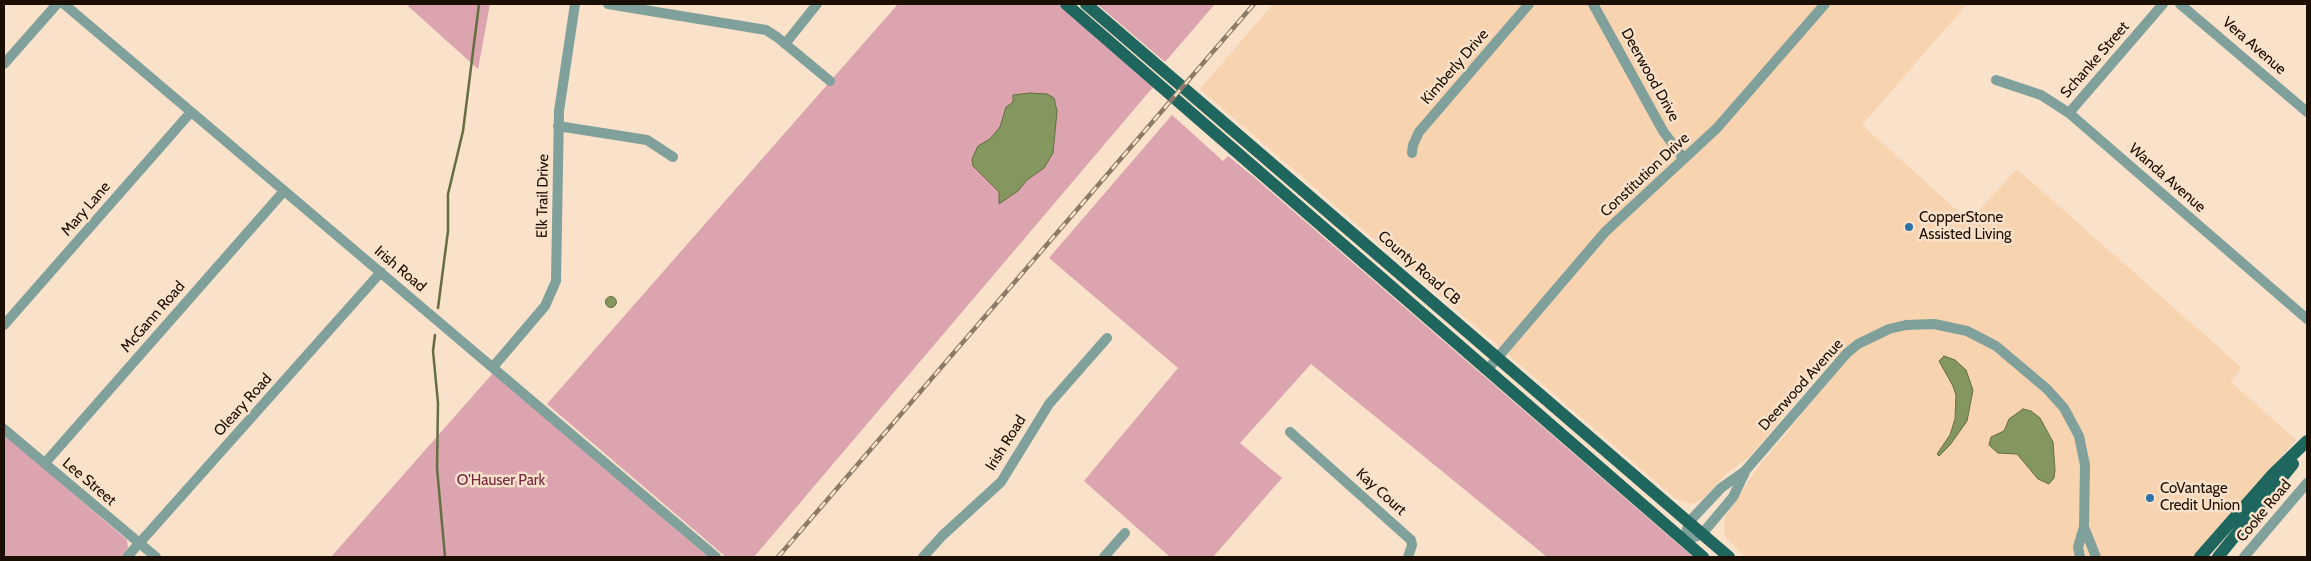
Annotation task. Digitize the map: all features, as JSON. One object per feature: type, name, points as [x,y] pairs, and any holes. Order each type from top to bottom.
[{"type":"main road","name":"County Road CB","points":[[1066,4],[1157,74],[1498,357],[1729,557]]},
{"type":"main road","name":"County Road CB","points":[[1086,4],[1157,74]]},
{"type":"main road","name":"County Road CB","points":[[1199,110],[1487,370],[1703,557]]},
{"type":"main road","points":[[2200,557],[2273,474],[2307,442]]},
{"type":"main road","points":[[2218,557],[2281,480],[2307,442]]},
{"type":"street","points":[[4,64],[57,4]]},
{"type":"street","name":"Irish Road","points":[[64,4],[716,557]]},
{"type":"street","name":"Elk Trail Drive","points":[[493,367],[545,306],[556,282],[558,126],[576,4]]},
{"type":"street","points":[[608,4],[760,29],[772,33],[830,81]]},
{"type":"street","points":[[785,44],[817,4]]},
{"type":"street","name":"Kimberly Drive","points":[[1412,153],[1413,145],[1419,132],[1529,4]]},
{"type":"street","name":"Deerwood Drive","points":[[1593,4],[1663,130],[1684,159]]},
{"type":"street","name":"Constitution Drive","points":[[1487,370],[1605,232],[1717,128],[1825,4]]},
{"type":"street","name":"Schanke Street","points":[[2069,113],[2163,4]]},
{"type":"street","name":"Vera Avenue","points":[[2180,4],[2307,112]]},
{"type":"street","name":"Wanda Avenue","points":[[1996,80],[2041,95],[2069,113],[2307,319]]},
{"type":"street","name":"Mary Lane","points":[[4,325],[191,112]]},
{"type":"street","points":[[558,126],[647,140],[673,157]]},
{"type":"street","name":"McGann Road","points":[[45,464],[284,191]]},
{"type":"street","name":"Oleary Road","points":[[127,557],[381,272]]},
{"type":"street","name":"Deerwood Avenue","points":[[1684,541],[1689,522],[1721,488],[1745,471],[1825,377],[1858,344],[1888,329],[1906,325],[1934,324],[1951,326],[1967,331],[1996,346],[2047,389],[2064,408],[2076,429],[2085,465],[2084,527],[2078,547],[2080,557]]},
{"type":"street","name":"Irish Road","points":[[923,557],[943,534],[1001,482],[1049,404],[1107,338]]},
{"type":"street","name":"Lee Street","points":[[4,429],[156,557]]},
{"type":"street","name":"Kay Court","points":[[1290,432],[1411,540],[1412,545],[1408,557]]},
{"type":"street","name":"Deerwood Avenue","points":[[1684,541],[1702,534],[1733,497],[1745,471]]},
{"type":"street","name":"Cooke Road","points":[[2244,557],[2307,484]]},
{"type":"street","name":"Deerwood Avenue","points":[[2084,527],[2096,557]]},
{"type":"street","points":[[1104,557],[1125,533]]},
{"type":"shaded area","points":[[1273,4],[1967,4],[1862,125],[1969,221],[2017,169],[2242,368],[2231,382],[2296,440],[2192,557],[1745,557],[1726,538],[1724,530],[1725,516],[1758,467],[1842,366],[1832,359],[1750,456],[1726,474],[1703,499],[1693,504],[1676,499],[1200,89]]},
{"type":"shaded area","points":[[1047,94],[1054,98],[1057,111],[1053,153],[1044,168],[1027,180],[1018,191],[999,204],[999,192],[973,166],[972,159],[978,146],[990,139],[1000,127],[1006,107],[1013,102],[1013,95]]},
{"type":"shaded area","points":[[611,296],[617,302],[611,308],[605,302]]},
{"type":"shaded area","points":[[1944,356],[1955,360],[1966,370],[1973,390],[1967,421],[1950,445],[1939,456],[1937,454],[1950,435],[1955,419],[1956,395],[1939,361]]},
{"type":"shaded area","points":[[2023,409],[2031,411],[2040,418],[2053,442],[2055,470],[2054,478],[2049,484],[2038,479],[2017,454],[1998,453],[1989,445],[1991,437],[2004,431],[2009,419]]},
{"type":"green space","points":[[410,4],[490,4],[478,69],[408,6]]},
{"type":"green space","points":[[898,4],[1058,4],[1154,86],[754,557],[726,557],[547,404]]},
{"type":"green space","points":[[1097,4],[1215,4],[1165,62]]},
{"type":"green space","points":[[1172,115],[1223,161],[1228,156],[1255,178],[1693,557],[1547,557],[1311,364],[1240,443],[1282,478],[1213,557],[1170,557],[1084,481],[1178,368],[1049,258]]},
{"type":"green space","name":"O'Hauser Park","points":[[493,373],[708,557],[331,557]]},
{"type":"green space","points":[[4,434],[127,540],[128,548],[120,557],[4,557]]},
{"type":"waterway","points":[[438,308],[448,231],[448,194],[463,131],[479,4]]},
{"type":"waterway","points":[[435,335],[433,351],[438,403],[437,468],[445,557]]},
{"type":"railway","points":[[778,557],[1254,4]]},
{"type":"place","name":"CopperStone Assisted Living","points":[[1909,227]]},
{"type":"place","name":"CoVantage Credit Union","points":[[2150,498]]}]
